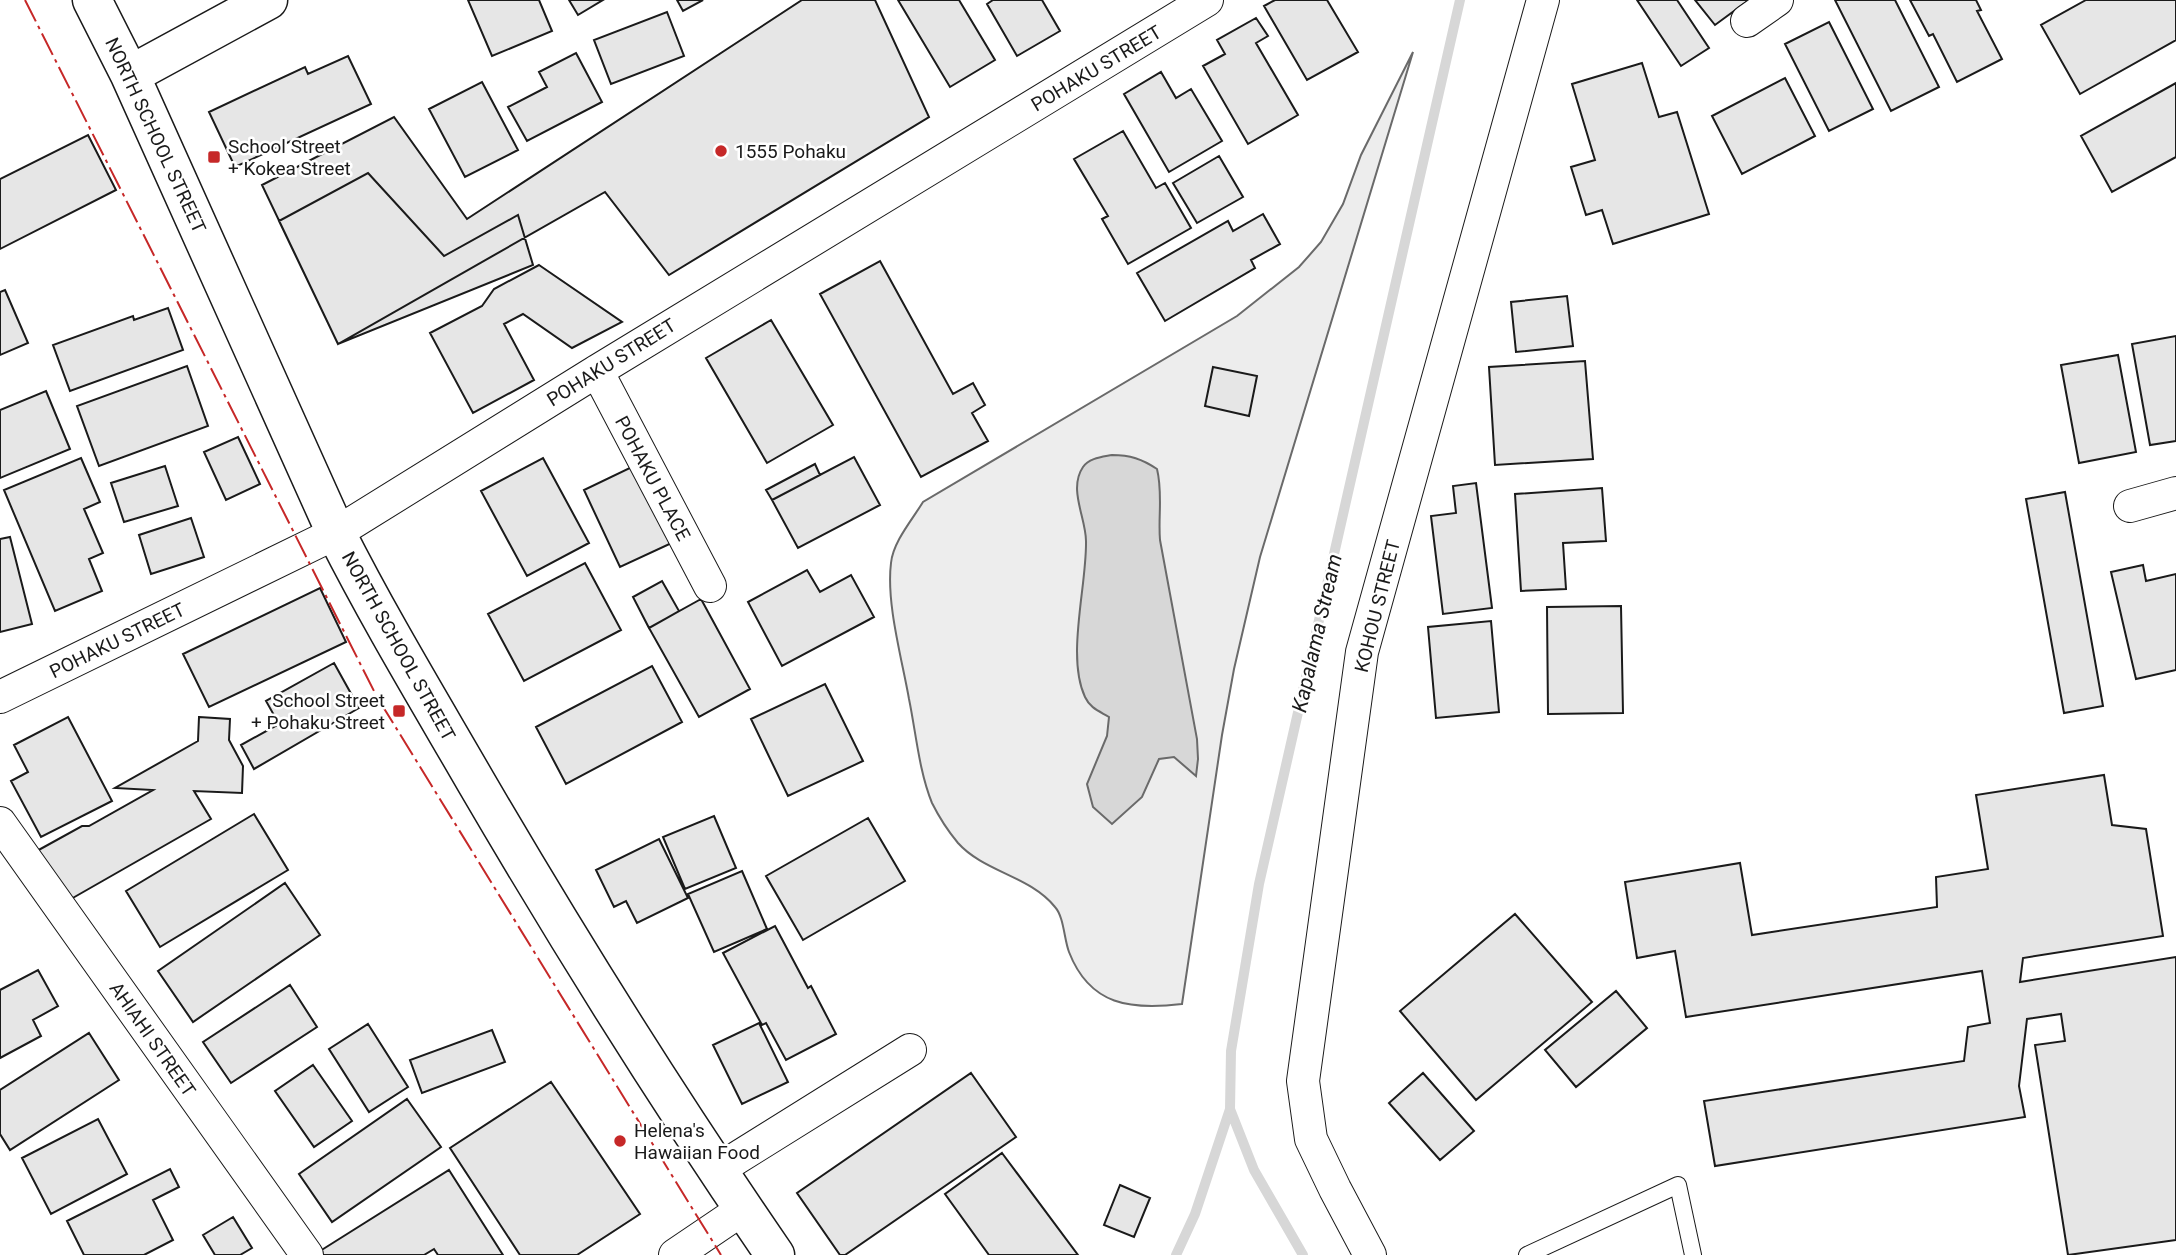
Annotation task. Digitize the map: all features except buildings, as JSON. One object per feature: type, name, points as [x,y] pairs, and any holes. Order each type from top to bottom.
[{"type":"main road","name":"NORTH SCHOOL STREET","points":[[92,0],[130,75],[336,533],[370,600],[536,885],[716,1171],[775,1255]]},
{"type":"main road","points":[[130,75],[268,0]]},
{"type":"street","name":"POHAKU STREET","points":[[0,697],[336,533],[1207,0]]},
{"type":"street","name":"KOHOU STREET","points":[[1370,1255],[1311,1139],[1303,1081],[1356,694],[1362,652],[1543,0]]},
{"type":"street","points":[[1747,21],[1777,0]]},
{"type":"street","name":"POHAKU PLACE","points":[[597,371],[710,586]]},
{"type":"street","points":[[2130,506],[2176,493]]},
{"type":"street","name":"AHIAHI STREET","points":[[0,822],[307,1255]]},
{"type":"street","points":[[716,1171],[910,1050]]},
{"type":"street","points":[[675,1255],[743,1209]]},
{"type":"lane","points":[[1527,1255],[1678,1185],[1693,1255]]},
{"type":"shaded area","points":[[1413,52],[1260,557],[1222,735],[1182,1004],[1146,1006],[1114,1000],[1088,984],[1078,970],[1069,952],[1060,916],[1055,907],[1033,888],[969,853],[951,834],[932,803],[921,765],[896,631],[890,579],[892,555],[923,502],[1237,316],[1299,267],[1321,242],[1343,204],[1361,155]]},
{"type":"shaded area","points":[[1112,455],[1136,458],[1157,469],[1160,487],[1160,540],[1197,739],[1198,759],[1196,776],[1174,757],[1159,759],[1142,797],[1112,824],[1093,807],[1087,784],[1107,736],[1109,717],[1089,704],[1080,681],[1077,662],[1086,541],[1077,485],[1086,464],[1096,458]]},
{"type":"waterway","name":"Kapalama Stream","points":[[1303,1255],[1254,1170],[1230,1109],[1231,1051],[1259,884],[1460,0]]},
{"type":"waterway","points":[[1176,1255],[1195,1214],[1230,1109]]},
{"type":"power","points":[[25,0],[377,697],[721,1255]]},
{"type":"place","name":"1555 Pohaku","points":[[721,151]]},
{"type":"place","name":"School Street + Kokea Street","points":[[214,157]]},
{"type":"place","name":"School Street + Pohaku Street","points":[[399,711]]},
{"type":"place","name":"Helena's Hawaiian Food","points":[[620,1141]]}]
